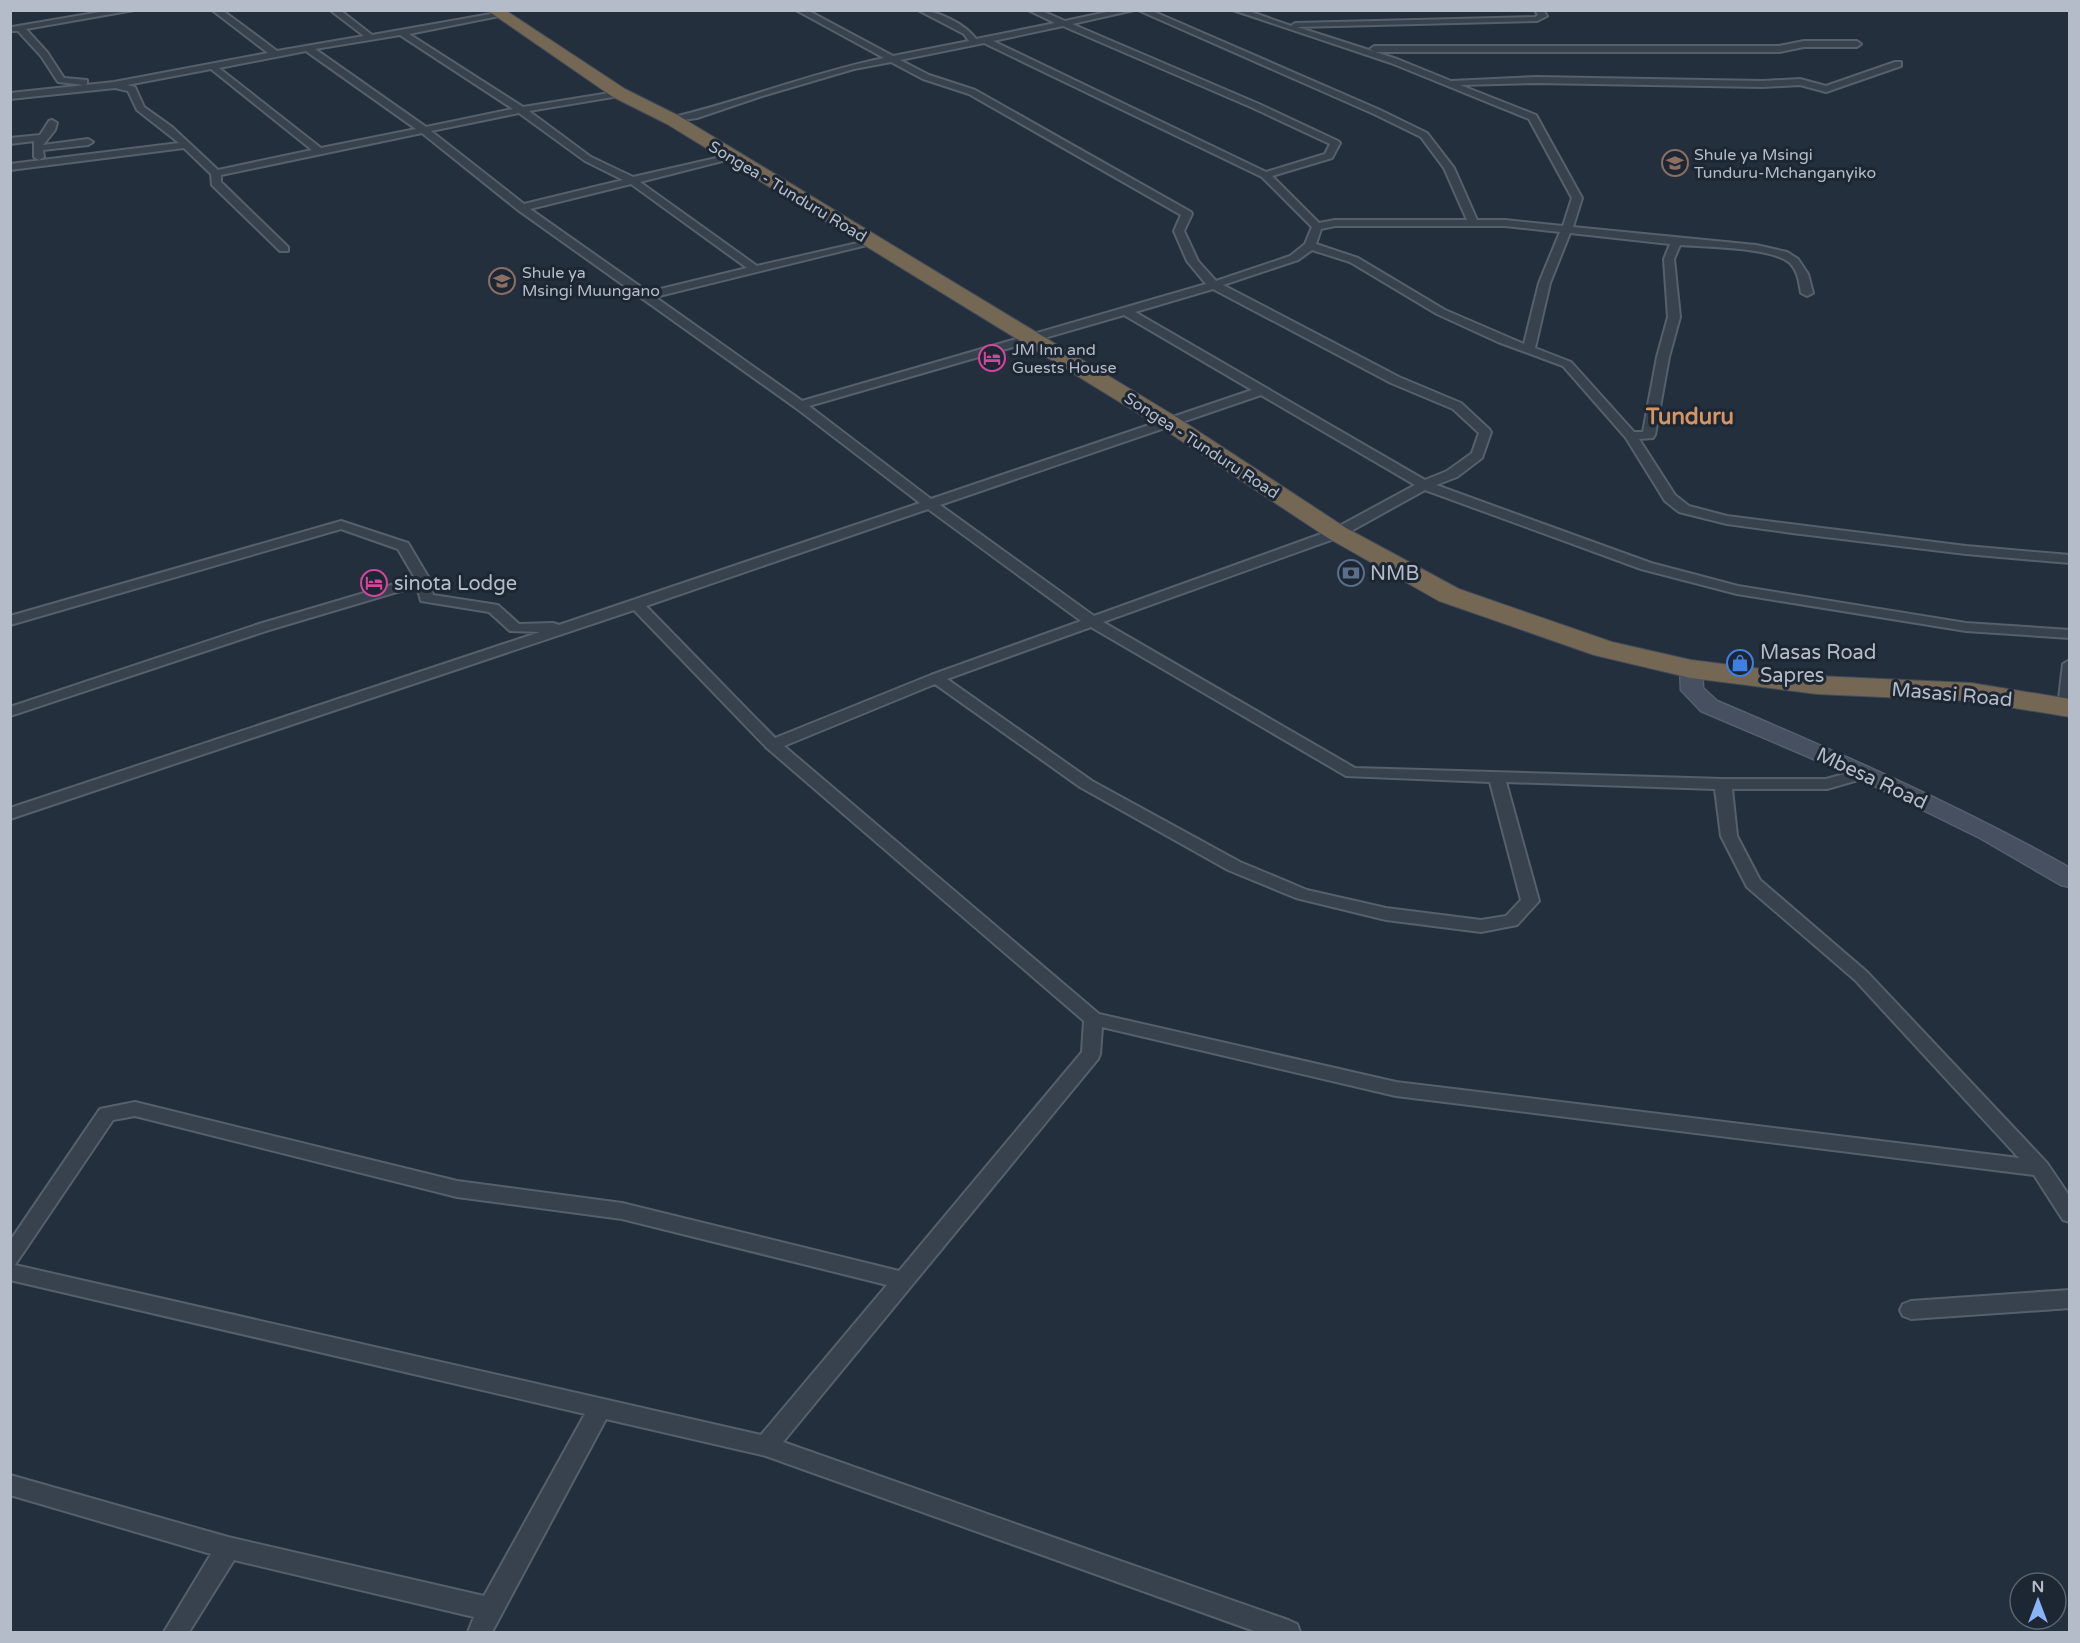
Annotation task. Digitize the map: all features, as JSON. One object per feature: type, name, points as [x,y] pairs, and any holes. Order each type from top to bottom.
[{"type":"highway","name":"Songea - Tunduru Road","points":[[497,12],[619,93],[673,120],[1170,423],[1337,533],[1449,595],[1604,649],[1691,669]]},
{"type":"highway","name":"Masasi Road","points":[[1691,669],[1817,685],[1971,692],[2068,708]]},
{"type":"main road","name":"Mbesa Road","points":[[1691,669],[1692,690],[1709,706],[1866,773],[1989,833],[2070,879]]},
{"type":"street","points":[[62,10],[71,21]]},
{"type":"street","points":[[15,29],[130,10]]},
{"type":"street","points":[[216,10],[275,54]]},
{"type":"street","points":[[334,10],[371,38]]},
{"type":"street","points":[[773,745],[936,678],[1094,623],[1337,533],[1424,485],[1452,474],[1478,455],[1485,432],[1457,406],[1395,380],[1214,285],[1201,274],[1188,254],[1179,231],[1187,214],[972,92],[926,76],[800,10]]},
{"type":"street","points":[[922,10],[968,32],[974,42]]},
{"type":"street","points":[[1032,10],[1335,143],[1329,156],[1265,174]]},
{"type":"street","points":[[673,120],[694,116],[759,94],[853,67],[1131,10]]},
{"type":"street","points":[[1142,10],[1377,112],[1424,135],[1449,168],[1473,222]]},
{"type":"street","points":[[1237,10],[1394,61],[1533,117],[1577,198],[1576,212],[1559,245],[1537,304],[1529,349]]},
{"type":"street","points":[[1282,25],[1537,19],[1543,15],[1539,10]]},
{"type":"street","points":[[10,96],[114,85],[308,48],[402,33],[497,12]]},
{"type":"street","points":[[15,29],[44,54],[62,81],[114,85],[132,89],[140,108],[216,173],[216,183],[284,249]]},
{"type":"street","points":[[402,33],[521,110],[588,159],[633,181],[756,270]]},
{"type":"street","points":[[986,40],[1265,174],[1317,227]]},
{"type":"street","points":[[1349,48],[1779,49],[1804,44],[1857,44]]},
{"type":"street","points":[[308,48],[424,130],[522,208],[800,405],[928,503],[1094,623],[1352,773],[1723,784],[1827,784],[1866,773]]},
{"type":"street","points":[[1447,82],[1536,80],[1763,84],[1800,81],[1826,88],[1898,64]]},
{"type":"street","points":[[212,66],[320,152]]},
{"type":"street","points":[[216,173],[521,110],[619,93]]},
{"type":"street","points":[[39,164],[39,143],[50,130],[52,123]]},
{"type":"street","points":[[10,141],[88,142]]},
{"type":"street","points":[[10,167],[186,145]]},
{"type":"street","points":[[522,208],[731,156]]},
{"type":"street","points":[[1317,227],[1356,222],[1473,222],[1569,229],[1676,242],[1756,248],[1783,255],[1794,261],[1803,274],[1807,293]]},
{"type":"street","points":[[800,405],[1214,285],[1294,258],[1310,246],[1317,227]]},
{"type":"street","points":[[647,296],[871,241]]},
{"type":"street","points":[[1631,436],[1648,435],[1656,404],[1663,357],[1674,317],[1669,259],[1676,242]]},
{"type":"street","points":[[1310,246],[1354,260],[1441,312],[1502,340],[1566,364],[1631,436],[1670,498],[1684,509],[1727,520],[1966,550],[2070,559]]},
{"type":"street","points":[[1124,310],[1424,485],[1646,566],[1737,591],[1966,627],[2070,634]]},
{"type":"street","points":[[10,814],[570,627],[1264,390]]},
{"type":"street","points":[[10,621],[341,525],[403,546],[423,580],[426,598],[493,608],[515,628],[570,627]]},
{"type":"street","points":[[10,712],[264,627],[423,580]]},
{"type":"street","points":[[637,604],[773,745],[1093,1019],[1396,1089],[2040,1168]]},
{"type":"street","points":[[2068,708],[2070,664]]},
{"type":"street","points":[[936,678],[1086,784],[1234,866],[1302,894],[1386,914],[1480,926],[1511,921],[1530,901],[1497,777]]},
{"type":"street","points":[[1723,784],[1729,836],[1753,883],[1861,976],[2040,1168],[2070,1214]]},
{"type":"street","points":[[766,1446],[1090,1054],[1093,1019]]},
{"type":"street","points":[[10,1258],[107,1114],[135,1109],[457,1189],[622,1211],[902,1280]]},
{"type":"street","points":[[10,1272],[766,1446],[1288,1632]]},
{"type":"street","points":[[1911,1310],[2070,1299]]},
{"type":"street","points":[[480,1632],[490,1609],[600,1408]]},
{"type":"street","points":[[10,1485],[228,1548],[490,1609]]},
{"type":"street","points":[[176,1632],[228,1548]]},
{"type":"place","name":"Shule ya Msingi Tunduru-Mchanganyiko","points":[[1675,163]]},
{"type":"place","name":"Shule ya Msingi Muungano","points":[[502,281]]},
{"type":"place","name":"JM Inn and Guests House","points":[[992,358]]},
{"type":"place","name":"NMB","points":[[1351,573]]},
{"type":"place","name":"sinota Lodge","points":[[374,583]]},
{"type":"place","name":"Masas Road Sapres","points":[[1740,663]]},
{"type":"district","name":"Tunduru","points":[[1690,416]]}]
